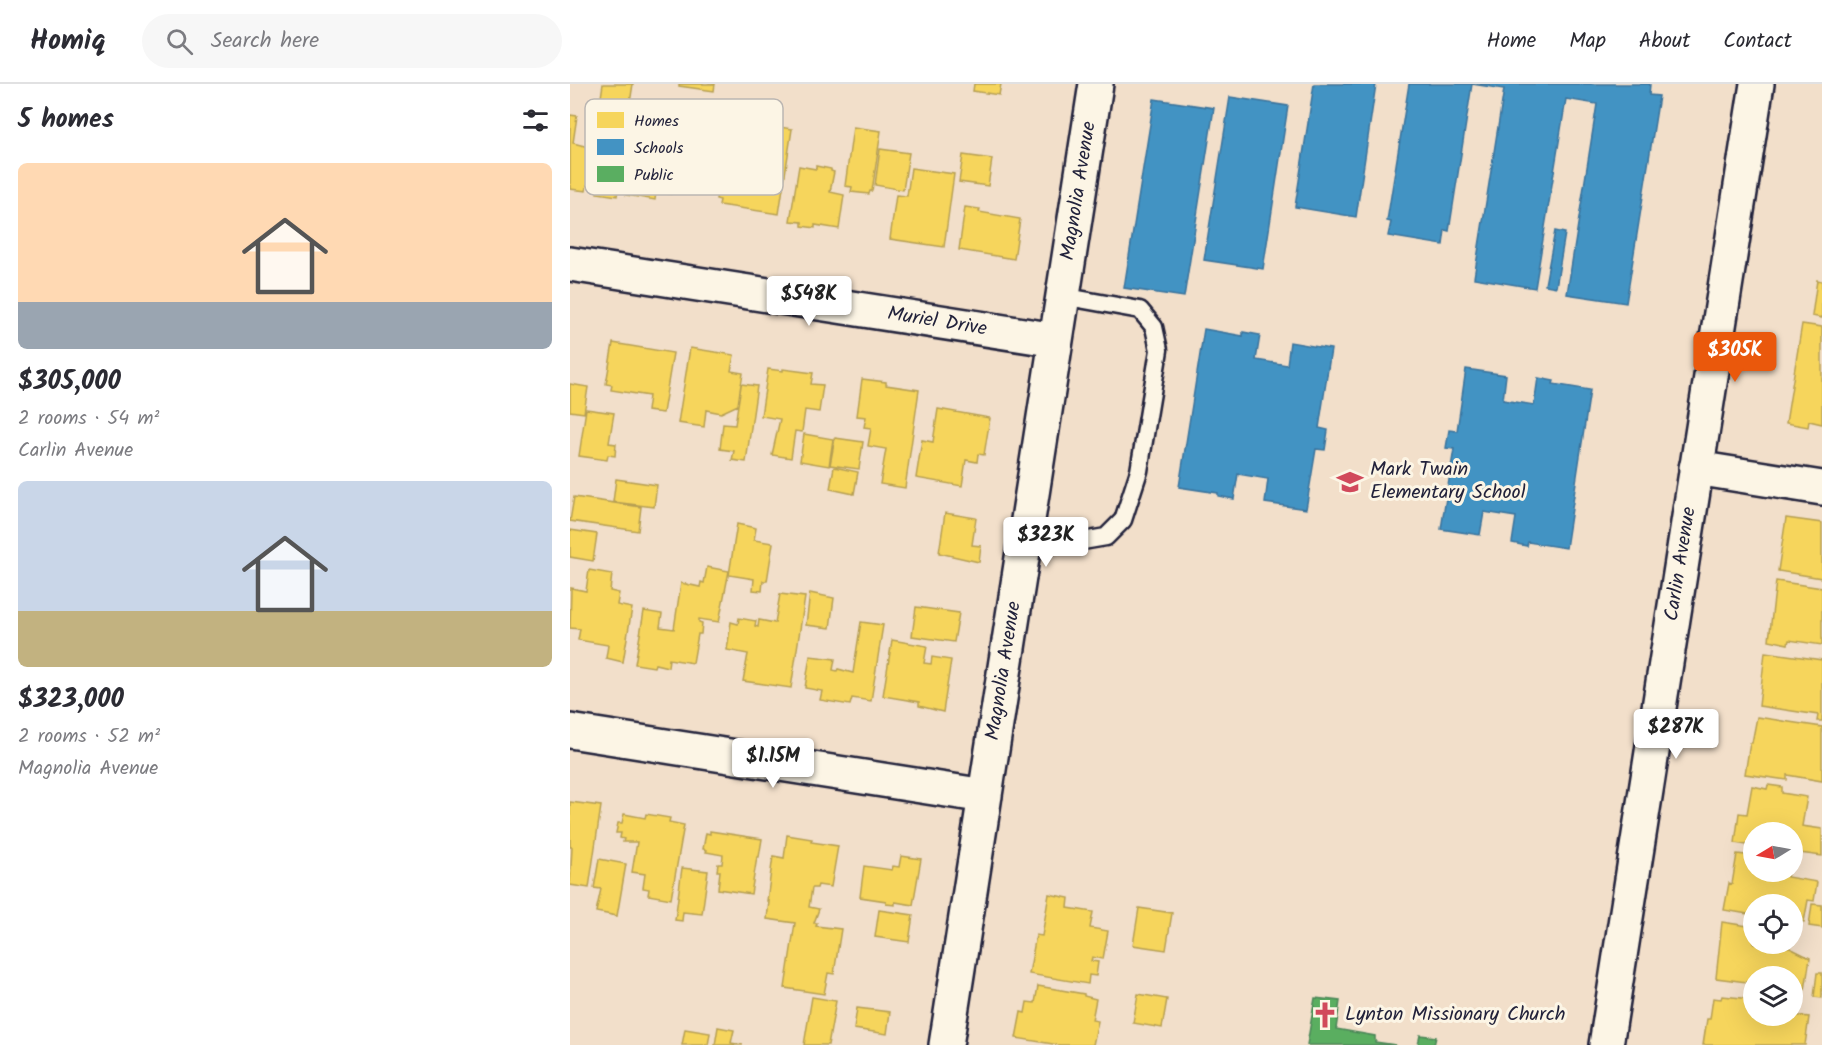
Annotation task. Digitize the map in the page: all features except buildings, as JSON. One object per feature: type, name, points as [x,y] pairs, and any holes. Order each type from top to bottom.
[{"type":"street","name":"Magnolia Avenue","points":[[946,1045],[1096,84]]},
{"type":"street","name":"Carlin Avenue","points":[[1606,1045],[1756,84]]},
{"type":"street","name":"Muriel Drive","points":[[570,264],[1056,340]]},
{"type":"street","points":[[1696,468],[1822,488]]},
{"type":"street","points":[[570,731],[985,796]]},
{"type":"lane","points":[[1026,532],[1077,542],[1106,537],[1123,520],[1139,471],[1159,350],[1154,327],[1140,310],[1062,296]]},
{"type":"place","name":"Mark Twain Elementary School","points":[[1350,482]]},
{"type":"place","name":"Lynton Missionary Church","points":[[1325,1015]]}]
